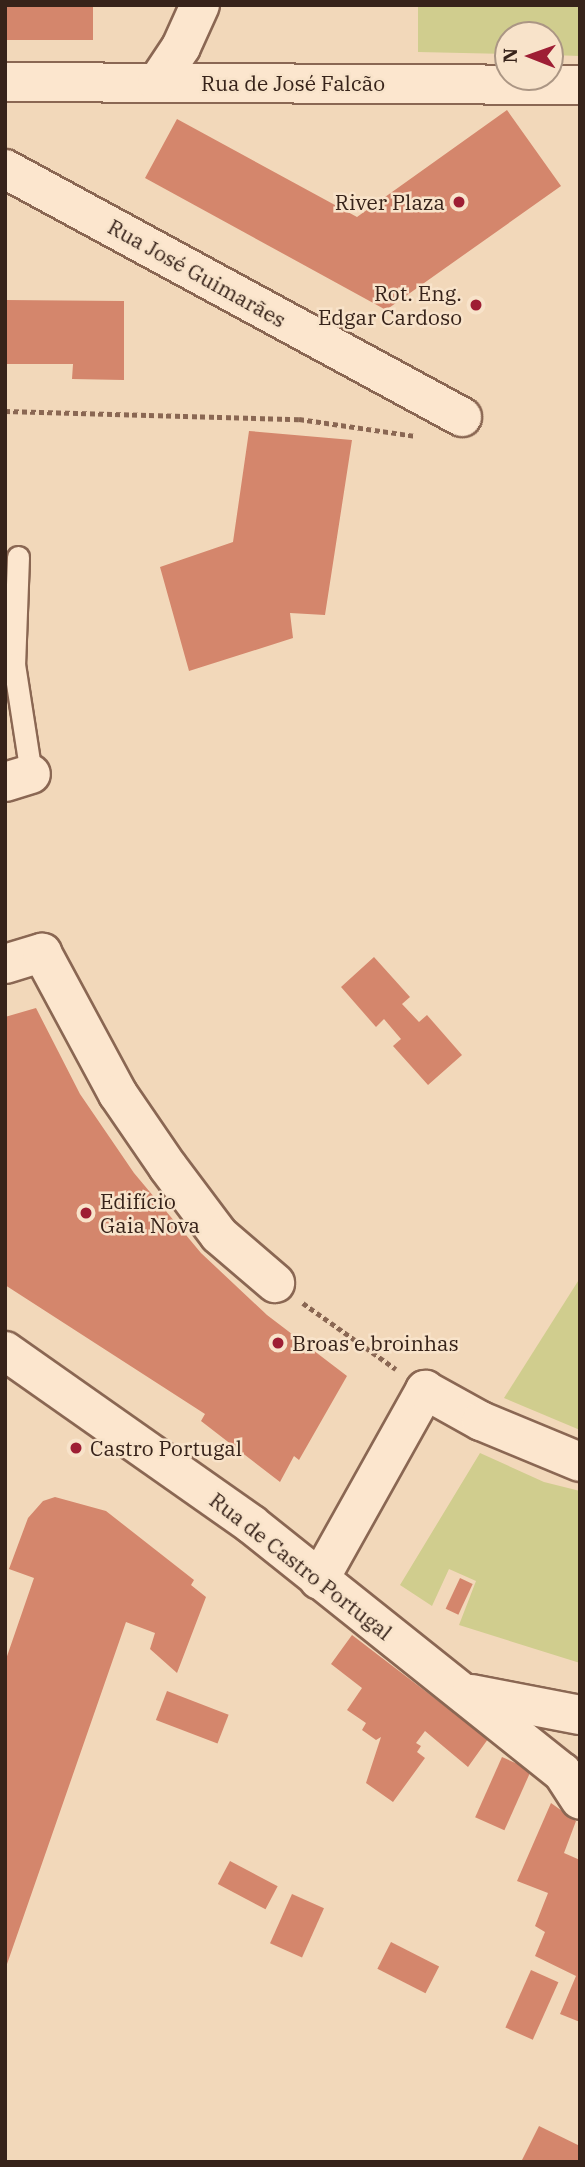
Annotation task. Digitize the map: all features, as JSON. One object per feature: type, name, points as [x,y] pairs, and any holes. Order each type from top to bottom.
[{"type":"street","points":[[157,83],[181,47],[200,5]]},
{"type":"street","name":"Rua de José Falcão","points":[[5,82],[580,85]]},
{"type":"street","name":"Rua José Guimarães","points":[[5,169],[462,417]]},
{"type":"street","points":[[5,964],[42,953],[118,1094],[167,1167],[219,1235],[275,1283]]},
{"type":"street","name":"Rua de Castro Portugal","points":[[8,1362],[251,1524],[318,1580],[465,1693],[571,1786]]},
{"type":"street","points":[[318,1580],[425,1390],[481,1421],[580,1462]]},
{"type":"street","points":[[465,1693],[580,1715]]},
{"type":"street","points":[[571,1786],[580,1736]]},
{"type":"lane","points":[[18,557],[15,664],[18,778]]},
{"type":"path","points":[[5,411],[299,419],[429,438]]},
{"type":"path","points":[[275,1283],[425,1390]]},
{"type":"shaded area","points":[[418,5],[580,5],[580,56],[564,55],[564,21],[494,21],[494,54],[418,52]]},
{"type":"shaded area","points":[[580,1278],[580,1430],[504,1398]]},
{"type":"shaded area","points":[[480,1453],[544,1482],[580,1491],[580,1663],[459,1625],[476,1581],[449,1569],[432,1606],[400,1585]]},
{"type":"building","points":[[5,5],[93,5],[93,40],[5,40]]},
{"type":"building","name":"River Plaza","points":[[507,110],[561,186],[386,310],[145,178],[177,119],[357,217]]},
{"type":"building","points":[[5,300],[124,301],[124,380],[72,379],[73,364],[5,364]]},
{"type":"building","points":[[249,431],[352,440],[325,615],[290,613],[293,638],[189,671],[160,567],[233,542]]},
{"type":"building","points":[[374,957],[410,997],[402,1004],[419,1022],[427,1015],[462,1055],[428,1085],[393,1046],[401,1039],[384,1019],[376,1027],[341,987]]},
{"type":"building","name":"Edifício Gaia Nova","points":[[36,1008],[80,1094],[134,1173],[201,1253],[267,1315],[347,1376],[299,1460],[294,1456],[280,1482],[201,1421],[205,1414],[5,1285],[5,1017]]},
{"type":"building","points":[[55,1497],[106,1511],[194,1580],[191,1585],[206,1597],[177,1673],[150,1649],[155,1633],[126,1622],[6,1967],[5,1662],[34,1578],[9,1569],[28,1518],[43,1501]]},
{"type":"building","points":[[460,1578],[473,1584],[458,1615],[446,1609]]},
{"type":"building","points":[[352,1635],[488,1739],[468,1767],[425,1731],[416,1743],[421,1746],[417,1752],[425,1758],[393,1802],[366,1783],[381,1737],[376,1740],[362,1730],[366,1723],[347,1710],[362,1688],[331,1664]]},
{"type":"building","points":[[167,1691],[229,1715],[218,1744],[156,1720]]},
{"type":"building","points":[[502,1757],[531,1770],[504,1830],[475,1817]]},
{"type":"building","points":[[551,1803],[576,1821],[564,1853],[580,1860],[580,2022],[560,2014],[576,1976],[535,1956],[545,1932],[535,1926],[548,1893],[517,1881]]},
{"type":"building","points":[[230,1861],[278,1886],[265,1909],[218,1884]]},
{"type":"building","points":[[292,1894],[324,1908],[302,1958],[270,1943]]},
{"type":"building","points":[[391,1942],[439,1967],[425,1993],[377,1969]]},
{"type":"building","points":[[531,1970],[558,1982],[533,2040],[505,2028]]},
{"type":"building","points":[[539,2126],[580,2146],[580,2162],[521,2162]]},
{"type":"place","name":"River Plaza","points":[[459,202]]},
{"type":"place","name":"Rot. Eng. Edgar Cardoso","points":[[476,305]]},
{"type":"place","name":"Edifício Gaia Nova","points":[[86,1213]]},
{"type":"place","name":"Broas e broinhas","points":[[278,1343]]},
{"type":"place","name":"Castro Portugal","points":[[76,1448]]}]
